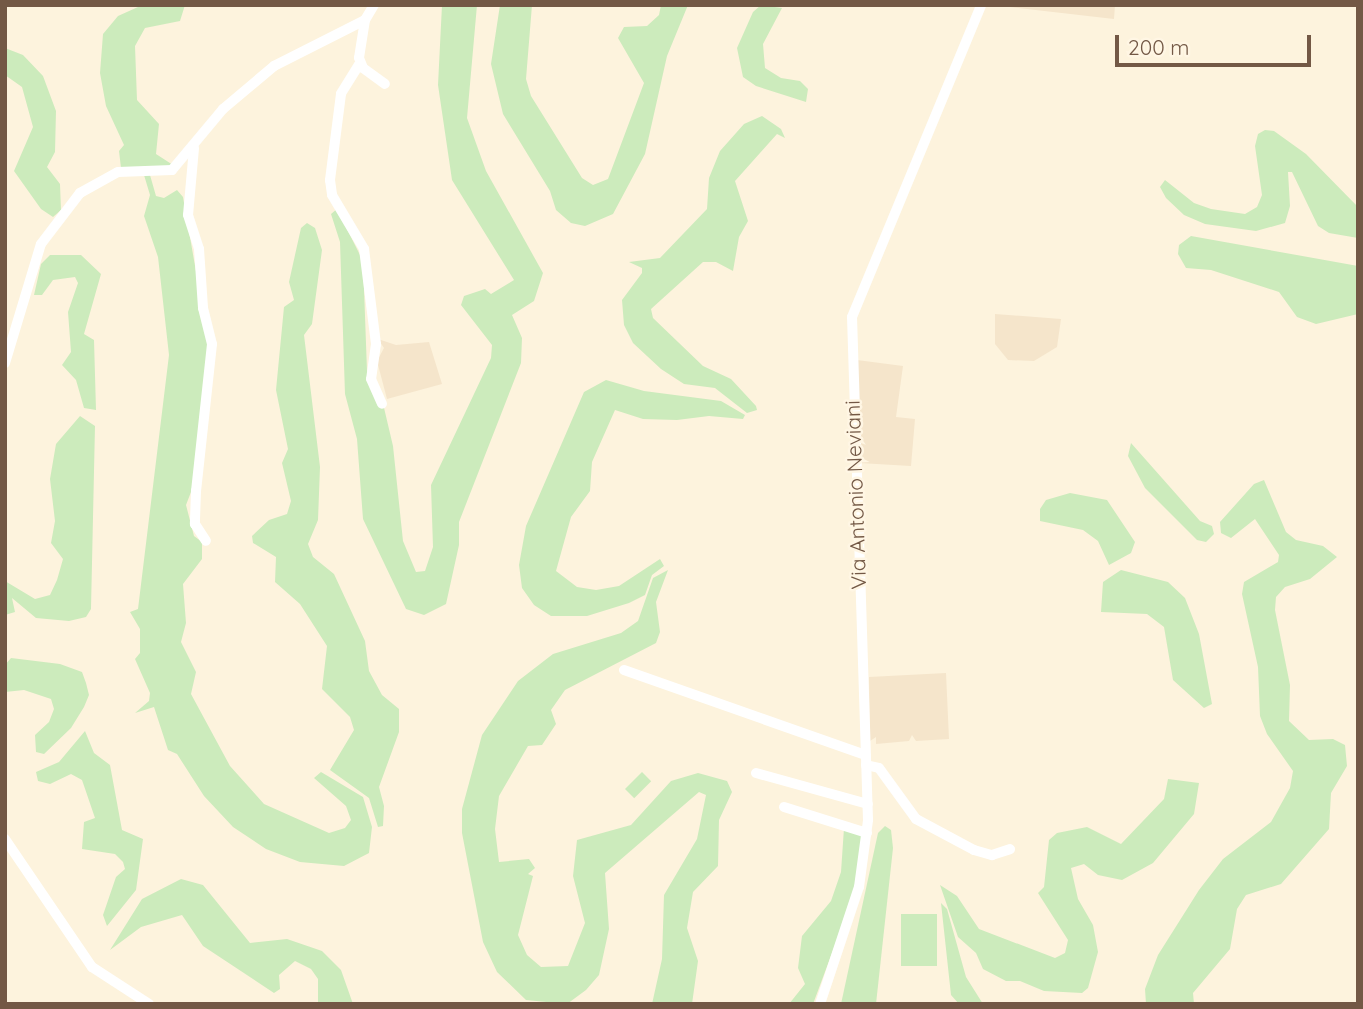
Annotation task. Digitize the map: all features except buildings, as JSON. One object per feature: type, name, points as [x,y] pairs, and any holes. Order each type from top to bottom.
[{"type":"street","points":[[374,5],[365,20],[360,63],[341,94],[330,180],[332,195],[364,249],[376,344],[371,379],[382,404]]},
{"type":"street","name":"Via Antonio Neviani","points":[[820,1004],[859,887],[867,834],[852,317],[981,5]]},
{"type":"street","points":[[5,363],[32,263],[41,244],[73,201],[110,174],[172,170],[223,109],[274,66],[365,20]]},
{"type":"street","points":[[360,63],[385,84]]},
{"type":"street","points":[[194,145],[188,215],[199,249],[203,309],[212,344],[196,491],[195,524],[206,541]]},
{"type":"street","points":[[624,670],[690,697],[866,760],[879,768],[916,819],[974,850],[992,855],[1010,849]]},
{"type":"street","points":[[756,773],[868,804]]},
{"type":"street","points":[[784,807],[867,834]]},
{"type":"street","points":[[5,839],[95,971],[149,1004]]},
{"type":"shaded area","points":[[1010,5],[1115,5],[1114,19]]},
{"type":"shaded area","points":[[995,314],[1061,319],[1057,347],[1034,361],[1008,360],[995,344]]},
{"type":"shaded area","points":[[378,339],[396,345],[429,342],[442,384],[387,399],[377,361],[384,348]]},
{"type":"shaded area","points":[[857,360],[903,366],[896,417],[915,419],[911,466],[859,463]]},
{"type":"shaded area","points":[[946,673],[949,739],[916,741],[912,735],[909,741],[876,744],[876,737],[870,741],[869,677]]},
{"type":"green space","points":[[185,5],[180,21],[145,28],[135,46],[137,100],[159,124],[156,154],[173,165],[168,169],[121,168],[119,151],[124,145],[106,106],[100,73],[103,34],[118,16],[138,7]]},
{"type":"green space","points":[[442,5],[477,5],[467,118],[486,171],[543,273],[534,301],[512,315],[522,338],[521,363],[459,522],[459,545],[446,604],[424,615],[406,609],[363,519],[357,439],[345,394],[340,242],[331,214],[337,209],[363,261],[367,371],[381,395],[393,446],[403,541],[416,572],[425,571],[433,547],[431,485],[491,358],[492,345],[461,305],[464,296],[485,289],[491,294],[514,280],[452,180],[438,85]]},
{"type":"green space","points":[[500,5],[532,5],[526,79],[531,96],[582,178],[593,185],[608,179],[644,83],[618,38],[624,27],[647,26],[659,15],[661,5],[688,5],[667,56],[645,154],[613,214],[585,226],[571,223],[556,210],[550,191],[503,114],[491,64]]},
{"type":"green space","points":[[761,5],[782,8],[763,44],[765,68],[781,78],[800,81],[808,89],[806,102],[756,86],[743,77],[737,48],[753,12]]},
{"type":"green space","points":[[5,48],[23,55],[43,76],[56,111],[55,152],[47,167],[60,184],[61,210],[53,217],[41,209],[14,171],[33,127],[22,87],[5,75]]},
{"type":"green space","points":[[762,116],[781,129],[785,138],[777,134],[735,181],[748,221],[739,237],[733,271],[716,262],[703,262],[651,309],[653,318],[703,366],[731,379],[756,406],[757,410],[747,413],[715,388],[684,384],[661,369],[633,343],[624,325],[622,300],[642,273],[642,268],[629,262],[660,258],[707,209],[709,178],[720,151],[744,124]]},
{"type":"green space","points":[[1265,130],[1274,131],[1306,154],[1358,207],[1358,238],[1329,233],[1318,226],[1292,172],[1288,172],[1290,206],[1285,223],[1256,231],[1205,224],[1184,215],[1166,198],[1160,187],[1165,180],[1194,203],[1211,209],[1245,214],[1257,207],[1262,195],[1255,146],[1258,134]]},
{"type":"green space","points":[[144,175],[150,175],[156,196],[164,198],[177,190],[183,197],[209,346],[196,479],[186,505],[194,536],[202,542],[202,559],[183,584],[186,623],[181,642],[196,672],[191,694],[230,766],[264,804],[329,833],[345,828],[351,820],[346,806],[314,778],[321,772],[363,797],[372,827],[369,853],[344,866],[300,862],[266,849],[233,827],[204,796],[177,754],[168,750],[154,707],[135,713],[149,701],[150,693],[135,659],[140,653],[140,629],[130,612],[138,609],[169,355],[158,257],[144,216],[150,195]]},
{"type":"green space","points":[[307,223],[315,228],[322,250],[312,324],[304,335],[320,467],[318,520],[308,544],[313,557],[334,574],[365,641],[369,671],[382,695],[399,709],[399,732],[379,787],[384,806],[383,826],[378,827],[369,798],[330,770],[354,730],[350,717],[322,689],[327,646],[300,604],[275,582],[276,557],[253,543],[252,536],[269,520],[287,514],[291,501],[282,463],[288,449],[276,390],[284,307],[294,300],[289,282],[301,228]]},
{"type":"green space","points":[[1191,236],[1358,266],[1358,314],[1316,324],[1297,317],[1279,292],[1211,270],[1186,268],[1178,254],[1179,245]]},
{"type":"green space","points":[[50,255],[81,255],[101,274],[84,334],[94,340],[96,410],[84,408],[76,380],[62,365],[71,352],[68,312],[78,283],[75,277],[53,280],[42,295],[34,295],[41,264]]},
{"type":"green space","points":[[606,380],[644,391],[721,401],[745,415],[743,419],[709,416],[677,420],[643,419],[615,410],[592,462],[590,491],[571,517],[556,571],[577,587],[596,590],[619,586],[660,559],[664,566],[652,575],[645,595],[629,603],[587,616],[551,616],[534,605],[522,588],[519,565],[526,526],[584,392]]},
{"type":"green space","points":[[80,416],[95,426],[91,609],[86,617],[69,621],[36,618],[12,598],[15,612],[5,615],[5,581],[35,599],[50,595],[57,580],[63,559],[51,543],[55,521],[50,479],[56,444]]},
{"type":"green space","points":[[1131,443],[1200,521],[1212,526],[1214,534],[1206,542],[1197,540],[1145,488],[1128,456]]},
{"type":"green space","points":[[1264,480],[1286,532],[1296,540],[1323,546],[1337,557],[1310,579],[1285,587],[1276,597],[1275,610],[1290,685],[1289,721],[1309,740],[1333,739],[1345,745],[1347,766],[1331,793],[1329,829],[1281,884],[1246,895],[1237,909],[1230,949],[1193,993],[1194,1004],[1146,1004],[1145,989],[1158,955],[1199,890],[1223,859],[1271,822],[1290,788],[1293,771],[1267,734],[1260,716],[1258,667],[1242,594],[1244,582],[1278,562],[1279,555],[1255,519],[1231,538],[1221,533],[1220,522],[1254,484]]},
{"type":"green space","points":[[1070,493],[1107,500],[1135,542],[1131,553],[1109,565],[1098,541],[1083,530],[1040,521],[1040,509],[1046,500]]},
{"type":"green space","points":[[668,570],[656,602],[660,632],[656,643],[565,690],[551,710],[556,724],[542,745],[528,746],[499,796],[495,829],[499,862],[529,859],[535,868],[528,874],[533,876],[518,935],[527,955],[541,967],[568,966],[585,923],[573,876],[577,840],[631,825],[671,781],[698,773],[727,781],[732,792],[719,820],[718,866],[693,892],[687,928],[698,961],[692,1004],[652,1004],[662,959],[664,895],[697,839],[706,795],[699,792],[605,873],[609,929],[599,975],[586,990],[567,1004],[526,1000],[497,972],[483,942],[462,833],[462,809],[482,735],[518,681],[553,654],[621,633],[638,621],[653,578]]},
{"type":"green space","points":[[1121,570],[1168,582],[1185,598],[1199,634],[1212,704],[1204,708],[1173,680],[1164,627],[1147,614],[1101,612],[1103,582]]},
{"type":"green space","points":[[11,658],[60,664],[82,672],[86,683],[89,695],[84,707],[71,728],[44,754],[36,752],[35,735],[49,722],[54,709],[51,699],[24,690],[5,692],[5,665]]},
{"type":"green space","points":[[85,731],[94,753],[110,765],[122,830],[143,839],[136,890],[107,926],[103,915],[116,877],[125,869],[123,862],[115,854],[82,849],[84,822],[95,818],[82,780],[71,774],[50,784],[38,781],[36,772],[59,762]]},
{"type":"green space","points":[[642,772],[651,781],[634,798],[625,789]]},
{"type":"green space","points":[[1168,779],[1199,783],[1194,814],[1153,863],[1122,880],[1098,875],[1084,864],[1071,868],[1078,899],[1093,925],[1098,952],[1088,988],[1082,993],[1044,991],[1020,981],[1006,981],[983,969],[976,953],[958,937],[940,885],[957,896],[979,929],[1055,958],[1065,953],[1068,940],[1038,893],[1044,887],[1049,840],[1057,833],[1087,827],[1121,844],[1164,799]]},
{"type":"green space","points":[[885,826],[891,830],[893,848],[876,1004],[841,1004],[878,833]]},
{"type":"green space","points":[[844,828],[863,833],[857,886],[813,1004],[789,1004],[805,984],[798,968],[802,936],[831,901],[841,872]]},
{"type":"green space","points":[[181,879],[203,885],[250,943],[287,939],[322,951],[341,970],[353,1004],[318,1004],[318,979],[311,969],[295,961],[279,975],[280,989],[274,993],[203,946],[182,915],[141,927],[110,950],[142,899]]},
{"type":"green space","points":[[941,903],[947,909],[966,977],[983,1004],[959,1004],[951,995]]},
{"type":"green space","points":[[901,914],[937,914],[937,966],[901,966]]}]
